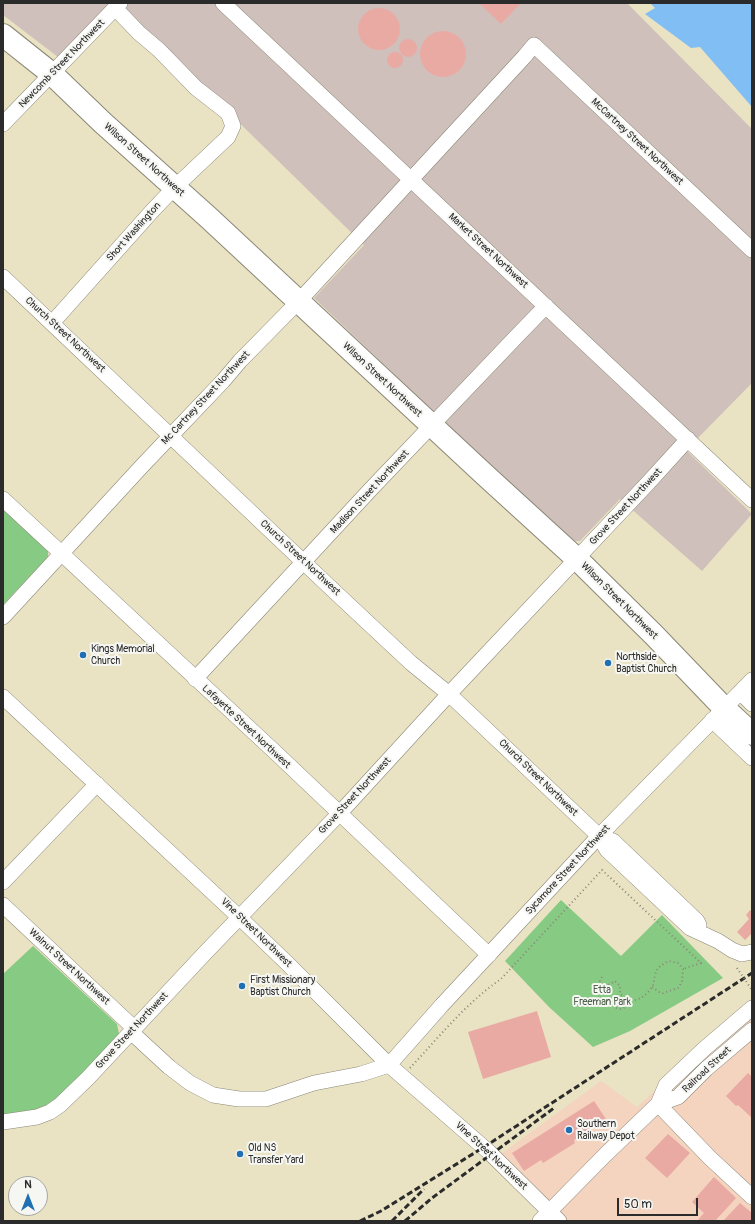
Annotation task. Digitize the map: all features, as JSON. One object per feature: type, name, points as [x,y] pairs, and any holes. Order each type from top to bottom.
[{"type":"highway","name":"Wilson Street Northwest","points":[[3,35],[52,74],[103,123],[299,301],[577,559],[654,635],[718,714],[752,734]]},
{"type":"street","name":"Market Street Northwest","points":[[223,3],[752,500]]},
{"type":"street","name":"Newcomb Street Northwest","points":[[3,124],[117,5]]},
{"type":"street","name":"Short Washington","points":[[52,323],[175,187],[228,137],[233,126],[228,113],[196,88],[159,50],[139,33],[117,5]]},
{"type":"street","name":"McCartney Street Northwest","points":[[524,57],[534,45],[752,250]]},
{"type":"street","name":"Mc Cartney Street Northwest","points":[[3,617],[240,361],[299,301],[524,57]]},
{"type":"street","name":"Church Street Northwest","points":[[3,277],[411,662],[449,694],[600,836],[607,850],[690,928],[703,933],[742,954],[752,952]]},
{"type":"street","name":"Madison Street Northwest","points":[[195,679],[304,561],[546,306]]},
{"type":"street","name":"Grove Street Northwest","points":[[3,1122],[37,1117],[50,1112],[60,1105],[339,814],[449,694],[688,440]]},
{"type":"street","name":"Lafayette Street Northwest","points":[[3,499],[60,554],[275,752],[489,955]]},
{"type":"street","name":"Sycamore Street Northwest","points":[[389,1065],[442,1005],[600,836],[752,680]]},
{"type":"street","points":[[740,692],[752,704]]},
{"type":"street","name":"Vine Street Northwest","points":[[3,696],[239,917],[389,1065],[489,1152],[549,1218]]},
{"type":"street","points":[[718,714],[752,758]]},
{"type":"street","points":[[3,882],[97,784]]},
{"type":"street","name":"Walnut Street Northwest","points":[[3,905],[133,1030],[169,1067],[190,1083],[213,1095],[239,1099],[266,1099],[314,1083],[361,1074],[389,1065]]},
{"type":"street","points":[[549,1218],[605,1155],[658,1104],[666,1085],[704,1049],[752,1008]]},
{"type":"street","name":"Railroad Street","points":[[658,1104],[678,1097],[706,1069],[752,1030]]},
{"type":"street","points":[[658,1104],[710,1158],[752,1197]]},
{"type":"path","points":[[402,1077],[472,1003],[490,986],[501,979],[602,870],[701,963],[683,969]]},
{"type":"path","points":[[627,1002],[625,996],[616,996],[614,999],[614,1004],[616,1007],[623,1008],[627,1002],[639,999],[648,994],[659,966],[669,961],[678,963],[683,969],[682,982],[678,988],[663,993],[652,987]]},
{"type":"path","points":[[737,968],[752,990]]},
{"type":"path","points":[[602,977],[600,981],[605,987]]},
{"type":"path","points":[[602,1008],[604,1006],[597,1000],[605,987],[615,981],[620,986],[620,995]]},
{"type":"shaded area","points":[[3,3],[117,3],[58,57],[3,15]]},
{"type":"shaded area","points":[[117,3],[627,3],[752,129],[752,383],[687,451],[752,514],[702,571],[620,499],[580,541],[570,541],[314,298],[364,245]]},
{"type":"shaded area","points":[[752,1002],[752,1221],[531,1221],[540,1211],[490,1162],[601,1081],[637,1107]]},
{"type":"green space","points":[[3,509],[48,551],[48,557],[3,605]]},
{"type":"green space","name":"Etta Freeman Park","points":[[561,900],[621,956],[662,915],[723,978],[630,1031],[593,1047],[549,1007],[505,961]]},
{"type":"green space","points":[[33,946],[117,1024],[119,1034],[111,1045],[58,1098],[34,1113],[3,1116],[3,974]]},
{"type":"water","points":[[650,3],[752,3],[752,107],[700,47],[691,48],[645,14],[655,8]]},
{"type":"building","points":[[479,3],[521,3],[501,24]]},
{"type":"building","points":[[375,8],[383,8],[394,14],[400,25],[400,33],[394,44],[383,50],[375,50],[364,44],[358,33],[358,25],[364,14]]},
{"type":"building","points":[[443,31],[456,35],[462,41],[466,54],[462,67],[456,73],[443,77],[430,73],[424,67],[420,54],[424,41],[430,35]]},
{"type":"building","points":[[408,39],[414,42],[417,48],[414,54],[408,57],[402,54],[399,48],[402,42]]},
{"type":"building","points":[[392,52],[398,52],[403,57],[401,66],[398,68],[392,68],[387,63],[387,57]]},
{"type":"building","points":[[750,910],[752,912],[752,933],[745,940],[737,932],[749,919],[746,915]]},
{"type":"building","points":[[537,1011],[551,1057],[483,1079],[468,1032]]},
{"type":"building","points":[[748,1073],[752,1077],[752,1118],[726,1096]]},
{"type":"building","name":"Southern Railway Depot","points":[[594,1101],[606,1119],[574,1140],[575,1143],[543,1163],[541,1160],[524,1171],[512,1153]]},
{"type":"building","points":[[668,1134],[690,1153],[667,1178],[645,1158]]},
{"type":"building","points":[[714,1177],[736,1198],[715,1221],[697,1221],[704,1213],[692,1202]]},
{"type":"building","points":[[740,1203],[752,1213],[752,1221],[723,1221]]},
{"type":"railway","points":[[360,1221],[381,1211],[484,1147],[752,973]]},
{"type":"railway","points":[[405,1221],[432,1198],[554,1108]]},
{"type":"railway","points":[[392,1221],[424,1189]]},
{"type":"place","name":"Kings Memorial Church","points":[[83,655]]},
{"type":"place","name":"Northside Baptist Church","points":[[608,663]]},
{"type":"place","name":"First Missionary Baptist Church","points":[[242,986]]},
{"type":"place","name":"Southern Railway Depot","points":[[569,1130]]},
{"type":"place","name":"Old NS Transfer Yard","points":[[240,1154]]}]
